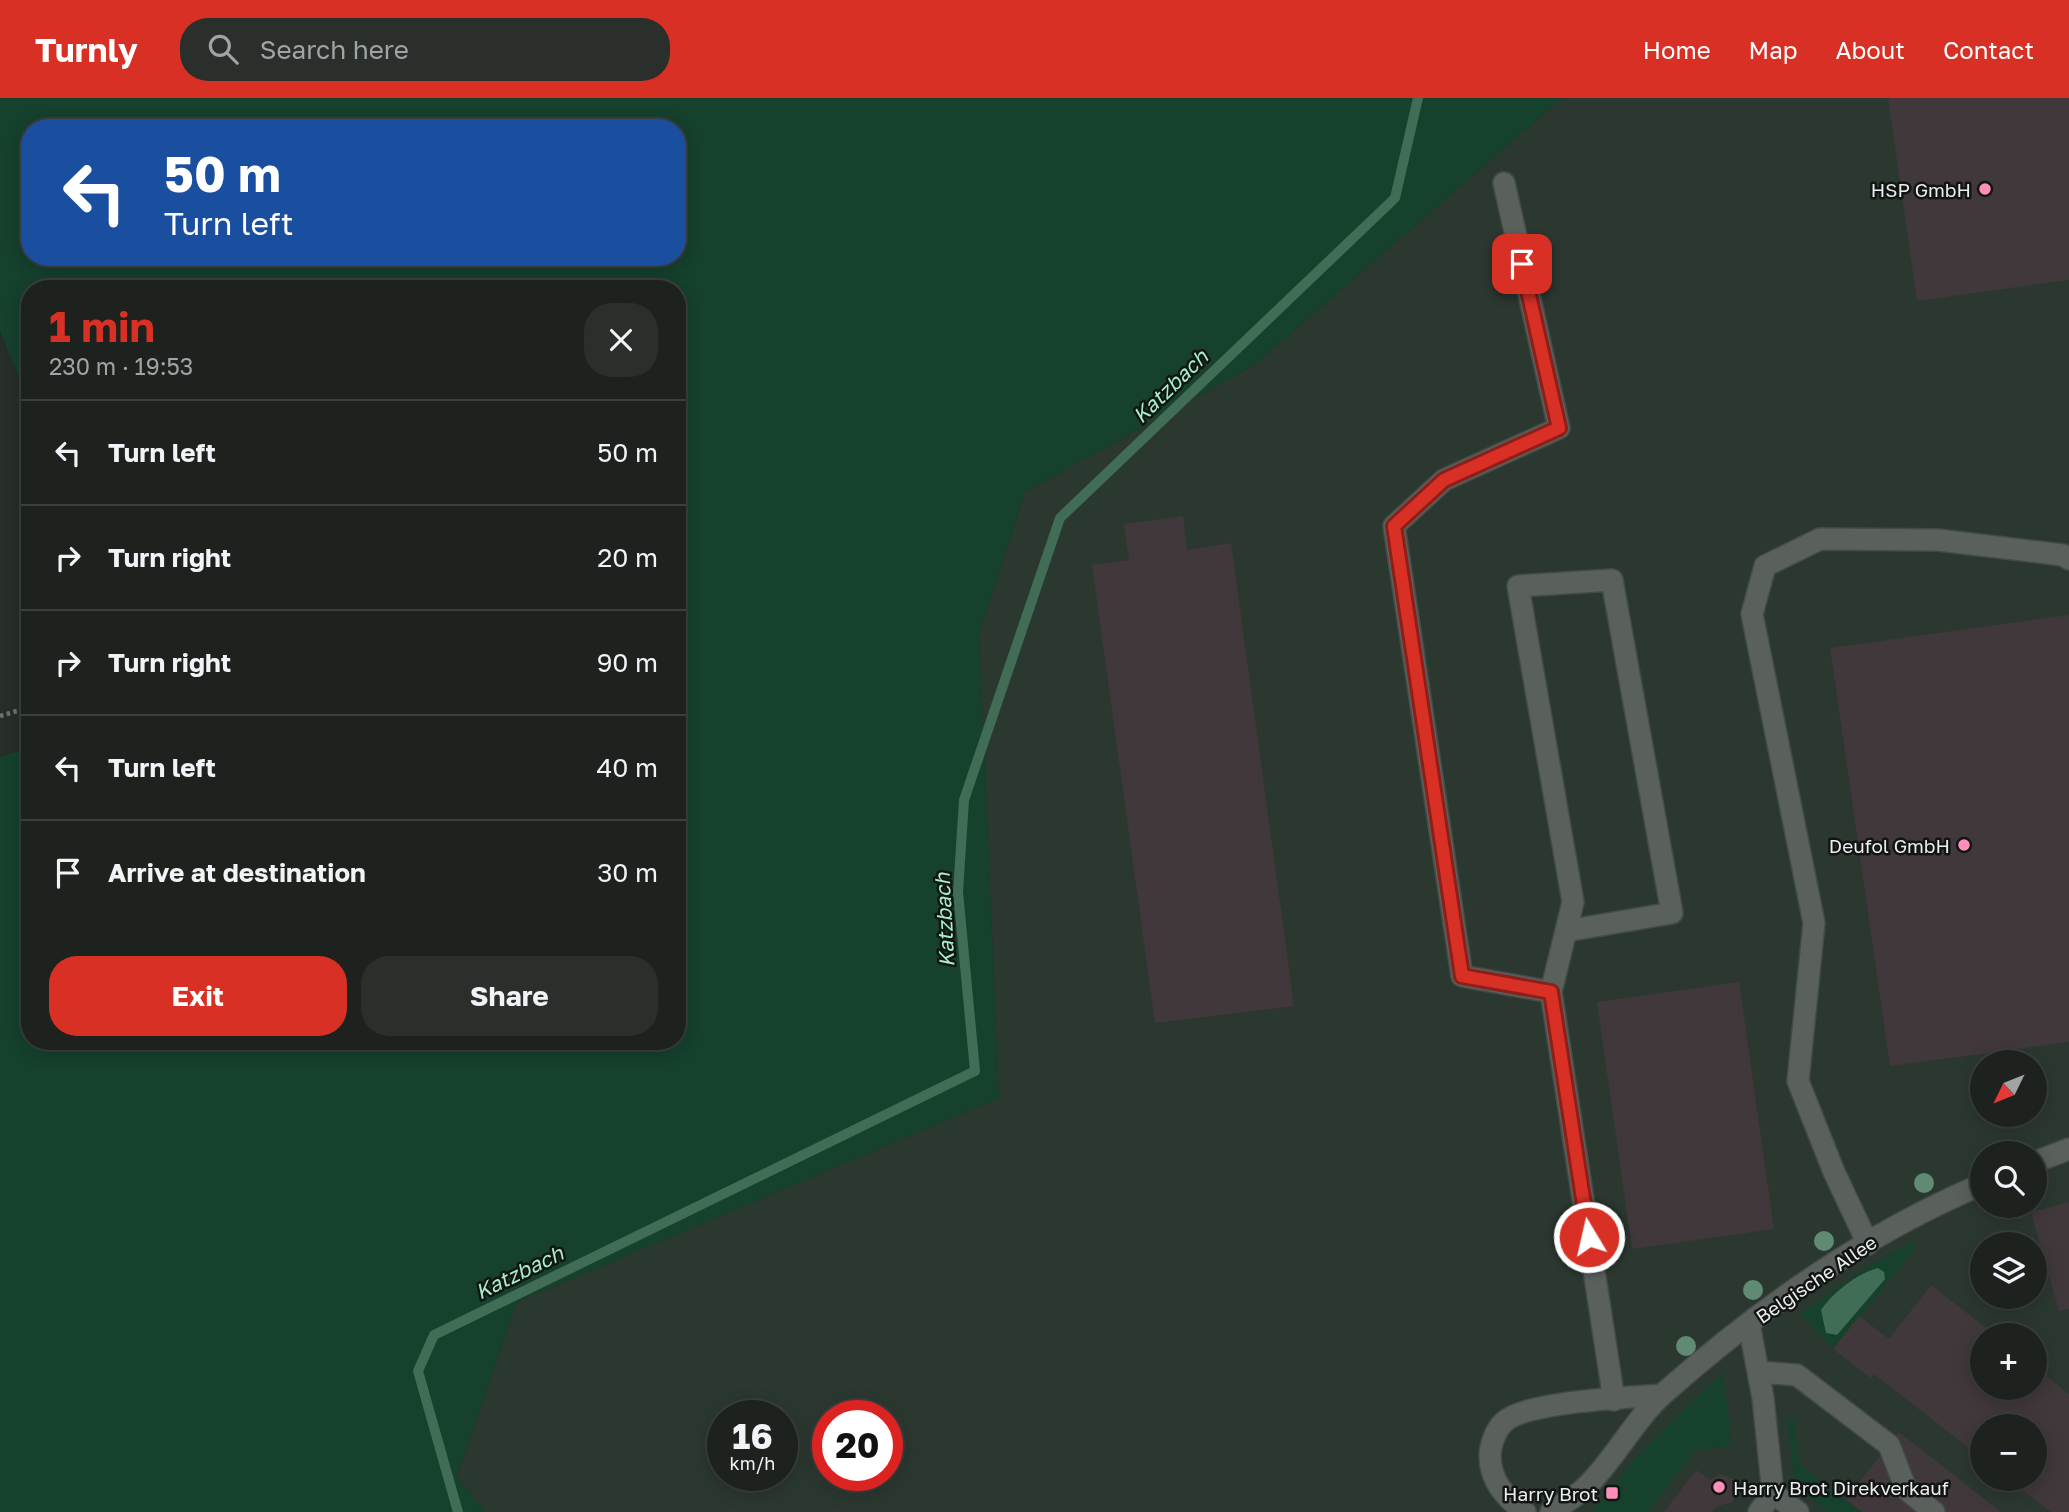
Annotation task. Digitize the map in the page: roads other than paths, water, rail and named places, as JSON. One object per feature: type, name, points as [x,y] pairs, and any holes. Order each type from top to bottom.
[{"type":"street","points":[[1504,183],[1559,428],[1444,480],[1394,526],[1462,976],[1551,992]]},
{"type":"street","points":[[1868,1244],[1834,1172],[1798,1081],[1814,923],[1752,614],[1765,566],[1820,539],[1938,540],[2063,555],[2069,559]]},
{"type":"street","points":[[1566,931],[1672,913],[1612,580],[1518,586],[1573,902],[1551,992],[1614,1400]]},
{"type":"street","points":[[2047,1157],[2069,1149]]},
{"type":"street","name":"Belgische Allee","points":[[1551,1512],[1585,1488],[1662,1395],[1749,1324],[1807,1281],[1868,1244],[1970,1189]]},
{"type":"street","points":[[1749,1324],[1759,1372],[1773,1493],[1759,1512]]},
{"type":"street","points":[[1759,1372],[1797,1375],[1889,1445],[1906,1489],[1934,1512]]},
{"type":"street","points":[[1525,1512],[1504,1497],[1490,1466],[1490,1446],[1504,1421],[1534,1408],[1662,1395]]},
{"type":"street","points":[[1773,1493],[1798,1512]]},
{"type":"waterway","name":"Katzbach","points":[[458,1512],[418,1371],[434,1335],[975,1071],[958,892],[964,800],[1060,518],[1395,198],[1418,98]]},
{"type":"place","name":"HSP GmbH","points":[[1985,189]]},
{"type":"place","name":"Deufol GmbH","points":[[1964,845]]},
{"type":"place","name":"Harry Brot Direkverkauf","points":[[1719,1487]]},
{"type":"place","name":"Harry Brot","points":[[1612,1493]]}]
